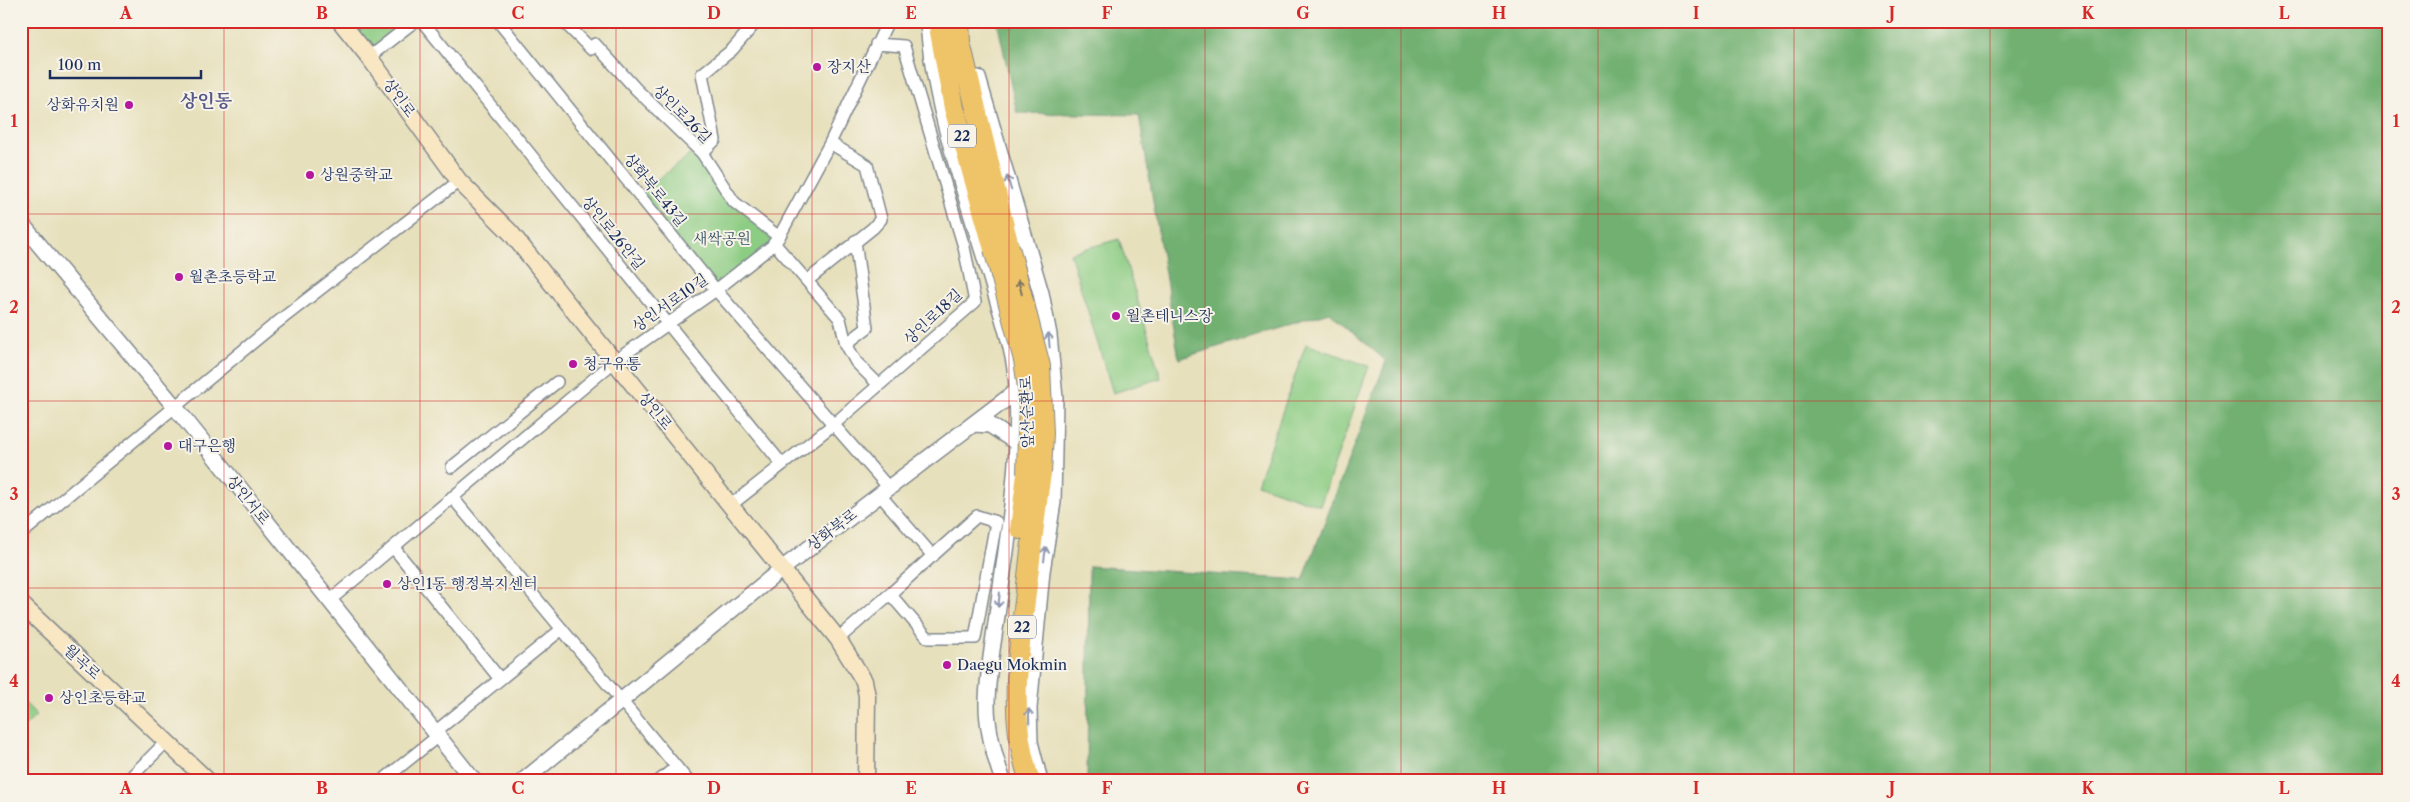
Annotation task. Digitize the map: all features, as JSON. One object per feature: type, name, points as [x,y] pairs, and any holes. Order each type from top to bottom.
[{"type":"highway","name":"앞산순환로","points":[[938,21],[954,108],[1040,366],[1043,433],[1019,653],[1015,709],[1024,765],[1030,781]]},
{"type":"highway","name":"앞산순환로","points":[[959,21],[960,42],[1002,248]]},
{"type":"highway","name":"앞산순환로","points":[[1016,781],[1009,750],[1005,710],[1010,637],[1040,470]]},
{"type":"main road","name":"상인로","points":[[340,21],[369,57],[459,181],[511,233],[838,638],[864,681],[867,696],[866,781]]},
{"type":"main road","name":"월곡로","points":[[21,604],[208,781]]},
{"type":"street","points":[[369,57],[415,21]]},
{"type":"street","name":"상인로26안길","points":[[422,21],[781,463]]},
{"type":"street","name":"상화북로43길","points":[[498,21],[716,290],[834,424],[933,556]]},
{"type":"street","name":"상인로26길","points":[[563,21],[591,49],[595,44],[636,89],[702,153],[734,202],[776,240],[840,319],[846,344],[856,362],[879,386]]},
{"type":"street","points":[[702,153],[715,140],[702,74],[732,50],[757,21]]},
{"type":"street","name":"상인서로10길","points":[[329,601],[615,361],[666,323],[716,290],[776,240],[830,143],[888,21]]},
{"type":"street","points":[[928,21],[930,56],[936,84],[968,204],[1003,317],[1012,352],[1018,390],[1017,448],[986,706],[996,758],[1003,781]]},
{"type":"street","points":[[966,21],[971,56],[1044,303],[1055,398],[1040,470],[1053,502],[1042,571],[1029,708],[1030,742],[1040,781]]},
{"type":"street","name":"상인로18길","points":[[731,504],[781,463],[834,424],[975,302],[964,247],[904,46],[876,44]]},
{"type":"street","points":[[808,280],[881,219],[873,181],[867,165],[830,143]]},
{"type":"street","points":[[21,534],[274,325],[459,181]]},
{"type":"street","name":"상인서로","points":[[21,223],[175,407],[474,781]]},
{"type":"street","points":[[846,344],[867,328],[855,241]]},
{"type":"street","name":"상화북로","points":[[523,781],[783,568],[1018,390],[1051,369]]},
{"type":"street","points":[[452,467],[557,382]]},
{"type":"street","points":[[973,424],[990,425],[1017,448],[1037,450],[1048,456],[1040,470]]},
{"type":"street","points":[[452,497],[688,781]]},
{"type":"street","points":[[838,638],[977,516],[996,522],[975,638],[928,638],[890,594]]},
{"type":"street","points":[[393,548],[500,679]]},
{"type":"street","points":[[382,781],[500,679],[562,629]]},
{"type":"street","points":[[127,781],[167,741]]},
{"type":"street","points":[[659,781],[676,767]]},
{"type":"green space","points":[[341,21],[415,21],[369,57]]},
{"type":"green space","points":[[997,21],[2389,21],[2389,781],[1087,781],[1089,566],[1303,580],[1386,361],[1329,312],[1179,359],[1139,115],[1017,113]]},
{"type":"green space","name":"새싹공원","points":[[698,149],[734,202],[779,237],[716,290],[639,193]]},
{"type":"green space","name":"월촌테니스장","points":[[1119,239],[1161,378],[1113,393],[1070,253]]},
{"type":"green space","points":[[1306,344],[1369,366],[1320,506],[1257,484]]},
{"type":"green space","points":[[21,699],[37,715],[21,730]]},
{"type":"place","name":"장지산","points":[[817,67]]},
{"type":"place","name":"상화유치원","points":[[129,105]]},
{"type":"place","name":"상원중학교","points":[[310,175]]},
{"type":"place","name":"월촌초등학교","points":[[179,277]]},
{"type":"place","name":"월촌테니스장","points":[[1116,316]]},
{"type":"place","name":"청구유통","points":[[573,364]]},
{"type":"place","name":"대구은행","points":[[168,446]]},
{"type":"place","name":"상인1동 행정복지센터","points":[[387,584]]},
{"type":"place","name":"Daegu Mokmin","points":[[947,665]]},
{"type":"place","name":"상인초등학교","points":[[49,698]]},
{"type":"district","name":"상인동","points":[[206,101]]}]
